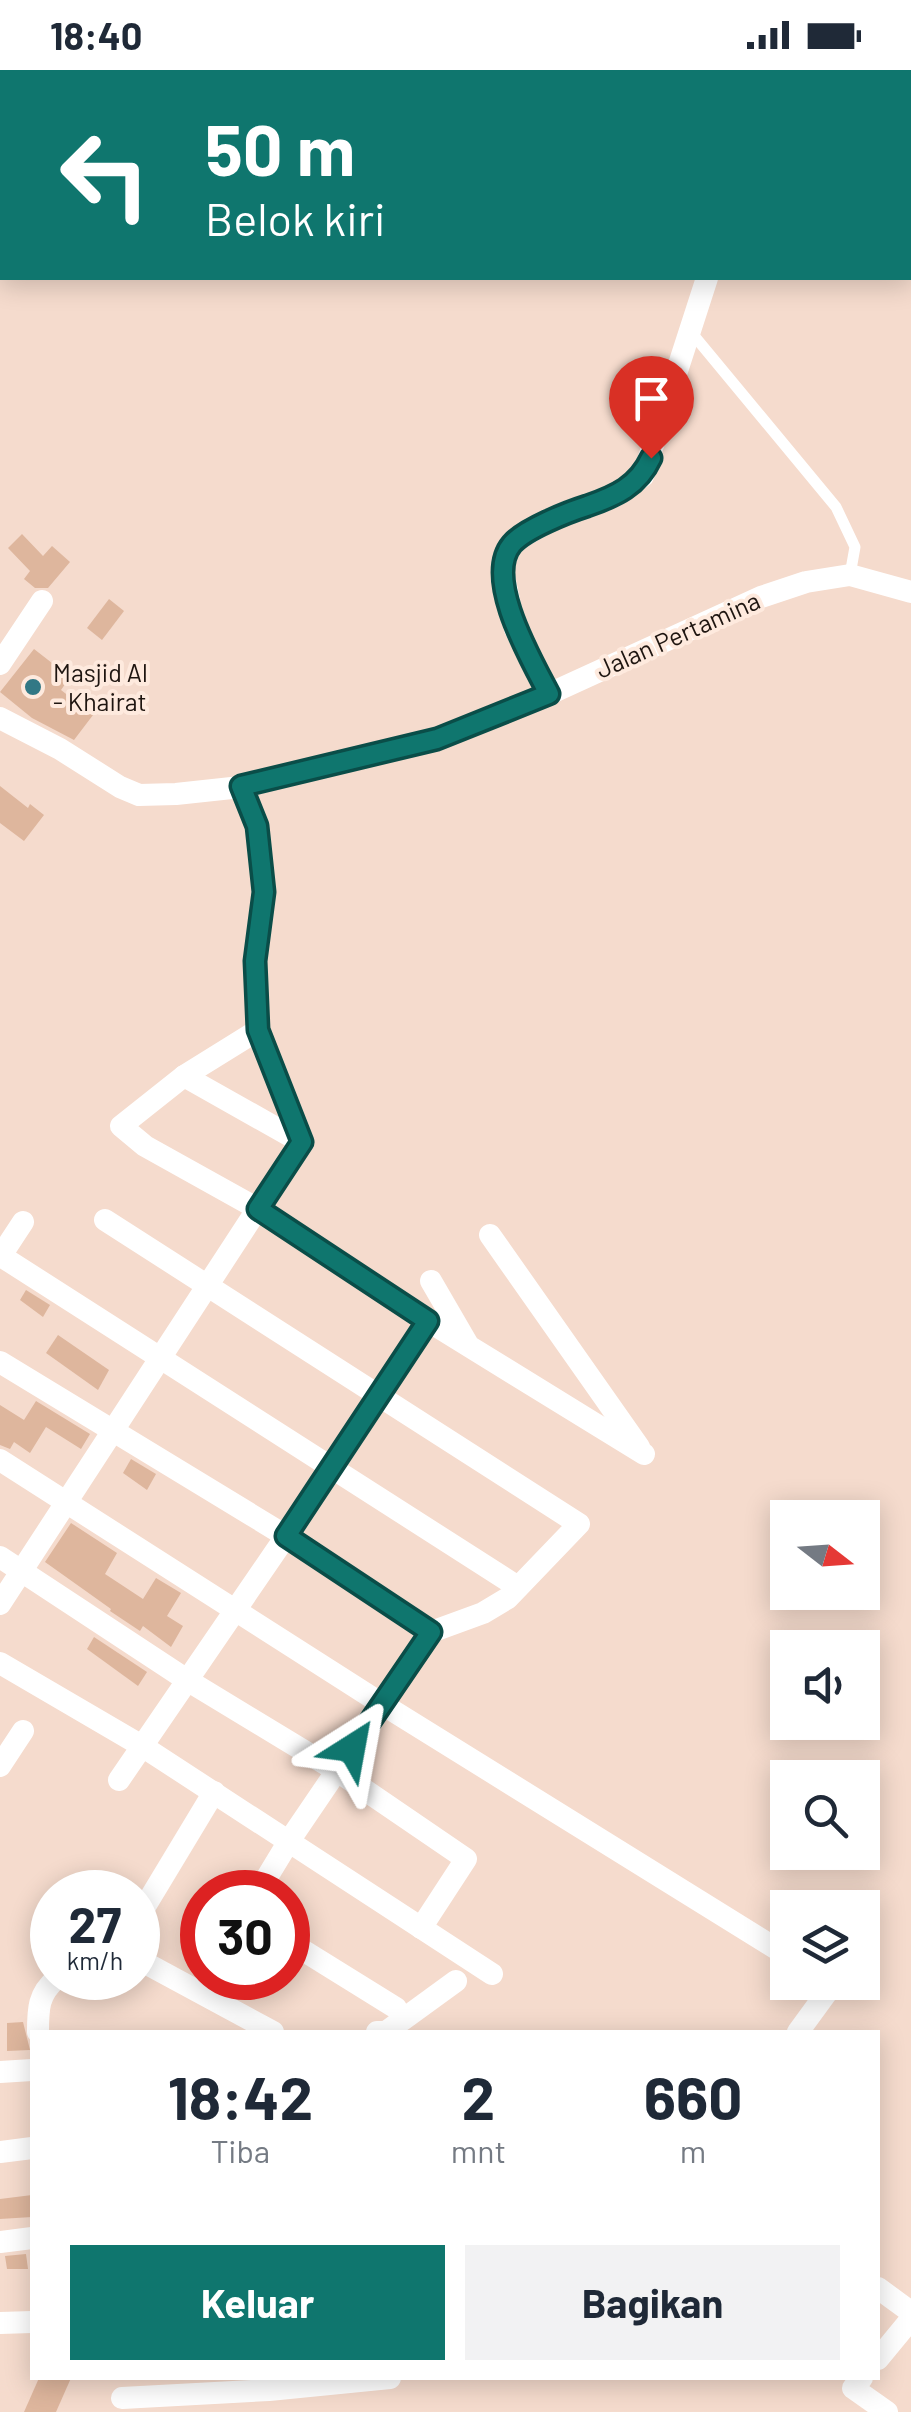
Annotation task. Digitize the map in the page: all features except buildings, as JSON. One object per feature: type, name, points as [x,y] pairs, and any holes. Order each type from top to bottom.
[{"type":"street","points":[[549,694],[515,629],[503,571],[506,556],[513,542],[566,512],[615,496],[643,476],[705,280]]},
{"type":"street","name":"Jalan Pertamina","points":[[0,718],[139,795],[241,786],[437,739],[549,694],[761,597],[830,576],[850,576],[911,592]]},
{"type":"street","points":[[0,664],[42,601]]},
{"type":"street","points":[[241,786],[257,826],[264,892],[255,961],[258,1030],[302,1142]]},
{"type":"street","points":[[258,1030],[184,1076],[121,1126],[145,1146],[258,1209],[428,1321],[644,1454],[490,1234]]},
{"type":"street","points":[[184,1076],[302,1142]]},
{"type":"street","points":[[0,1604],[302,1142]]},
{"type":"street","points":[[105,1220],[578,1524],[508,1598],[483,1613],[431,1632],[271,1870]]},
{"type":"street","points":[[23,1222],[0,1256],[518,1586]]},
{"type":"street","points":[[430,1282],[468,1346]]},
{"type":"street","points":[[120,1780],[428,1321]]},
{"type":"street","points":[[0,1362],[286,1536],[431,1632]]},
{"type":"street","points":[[0,1460],[770,1945]]},
{"type":"street","points":[[0,1557],[187,1680],[337,1771],[466,1859],[421,1928]]},
{"type":"street","points":[[0,1663],[142,1746],[492,1974]]},
{"type":"street","points":[[0,1766],[23,1732]]},
{"type":"street","points":[[160,1882],[214,1792]]},
{"type":"street","points":[[310,1954],[396,2008]]},
{"type":"street","points":[[389,2030],[456,1981]]},
{"type":"street","points":[[38,2030],[41,2000]]},
{"type":"street","points":[[225,2000],[270,2030]]},
{"type":"street","points":[[799,2030],[821,2000]]},
{"type":"street","points":[[0,2072],[30,2070]]},
{"type":"street","points":[[0,2152],[30,2148]]},
{"type":"street","points":[[0,2242],[30,2238]]},
{"type":"street","points":[[880,2290],[911,2316],[880,2356]]},
{"type":"street","points":[[0,2323],[30,2322]]},
{"type":"street","points":[[159,2412],[122,2398],[269,2393],[374,2380]]},
{"type":"street","points":[[860,2380],[852,2388],[887,2412]]},
{"type":"lane","points":[[690,331],[836,507],[855,547],[850,576]]},
{"type":"place","name":"Masjid Al - Khairat","points":[[33,687]]},
{"type":"route","points":[[352,1748],[431,1632],[286,1536],[428,1321],[258,1209],[302,1142],[258,1030],[255,961],[264,892],[257,826],[241,786],[437,739],[549,694],[515,629],[503,571],[506,556],[513,542],[566,512],[615,496],[643,476],[651,458]]}]
